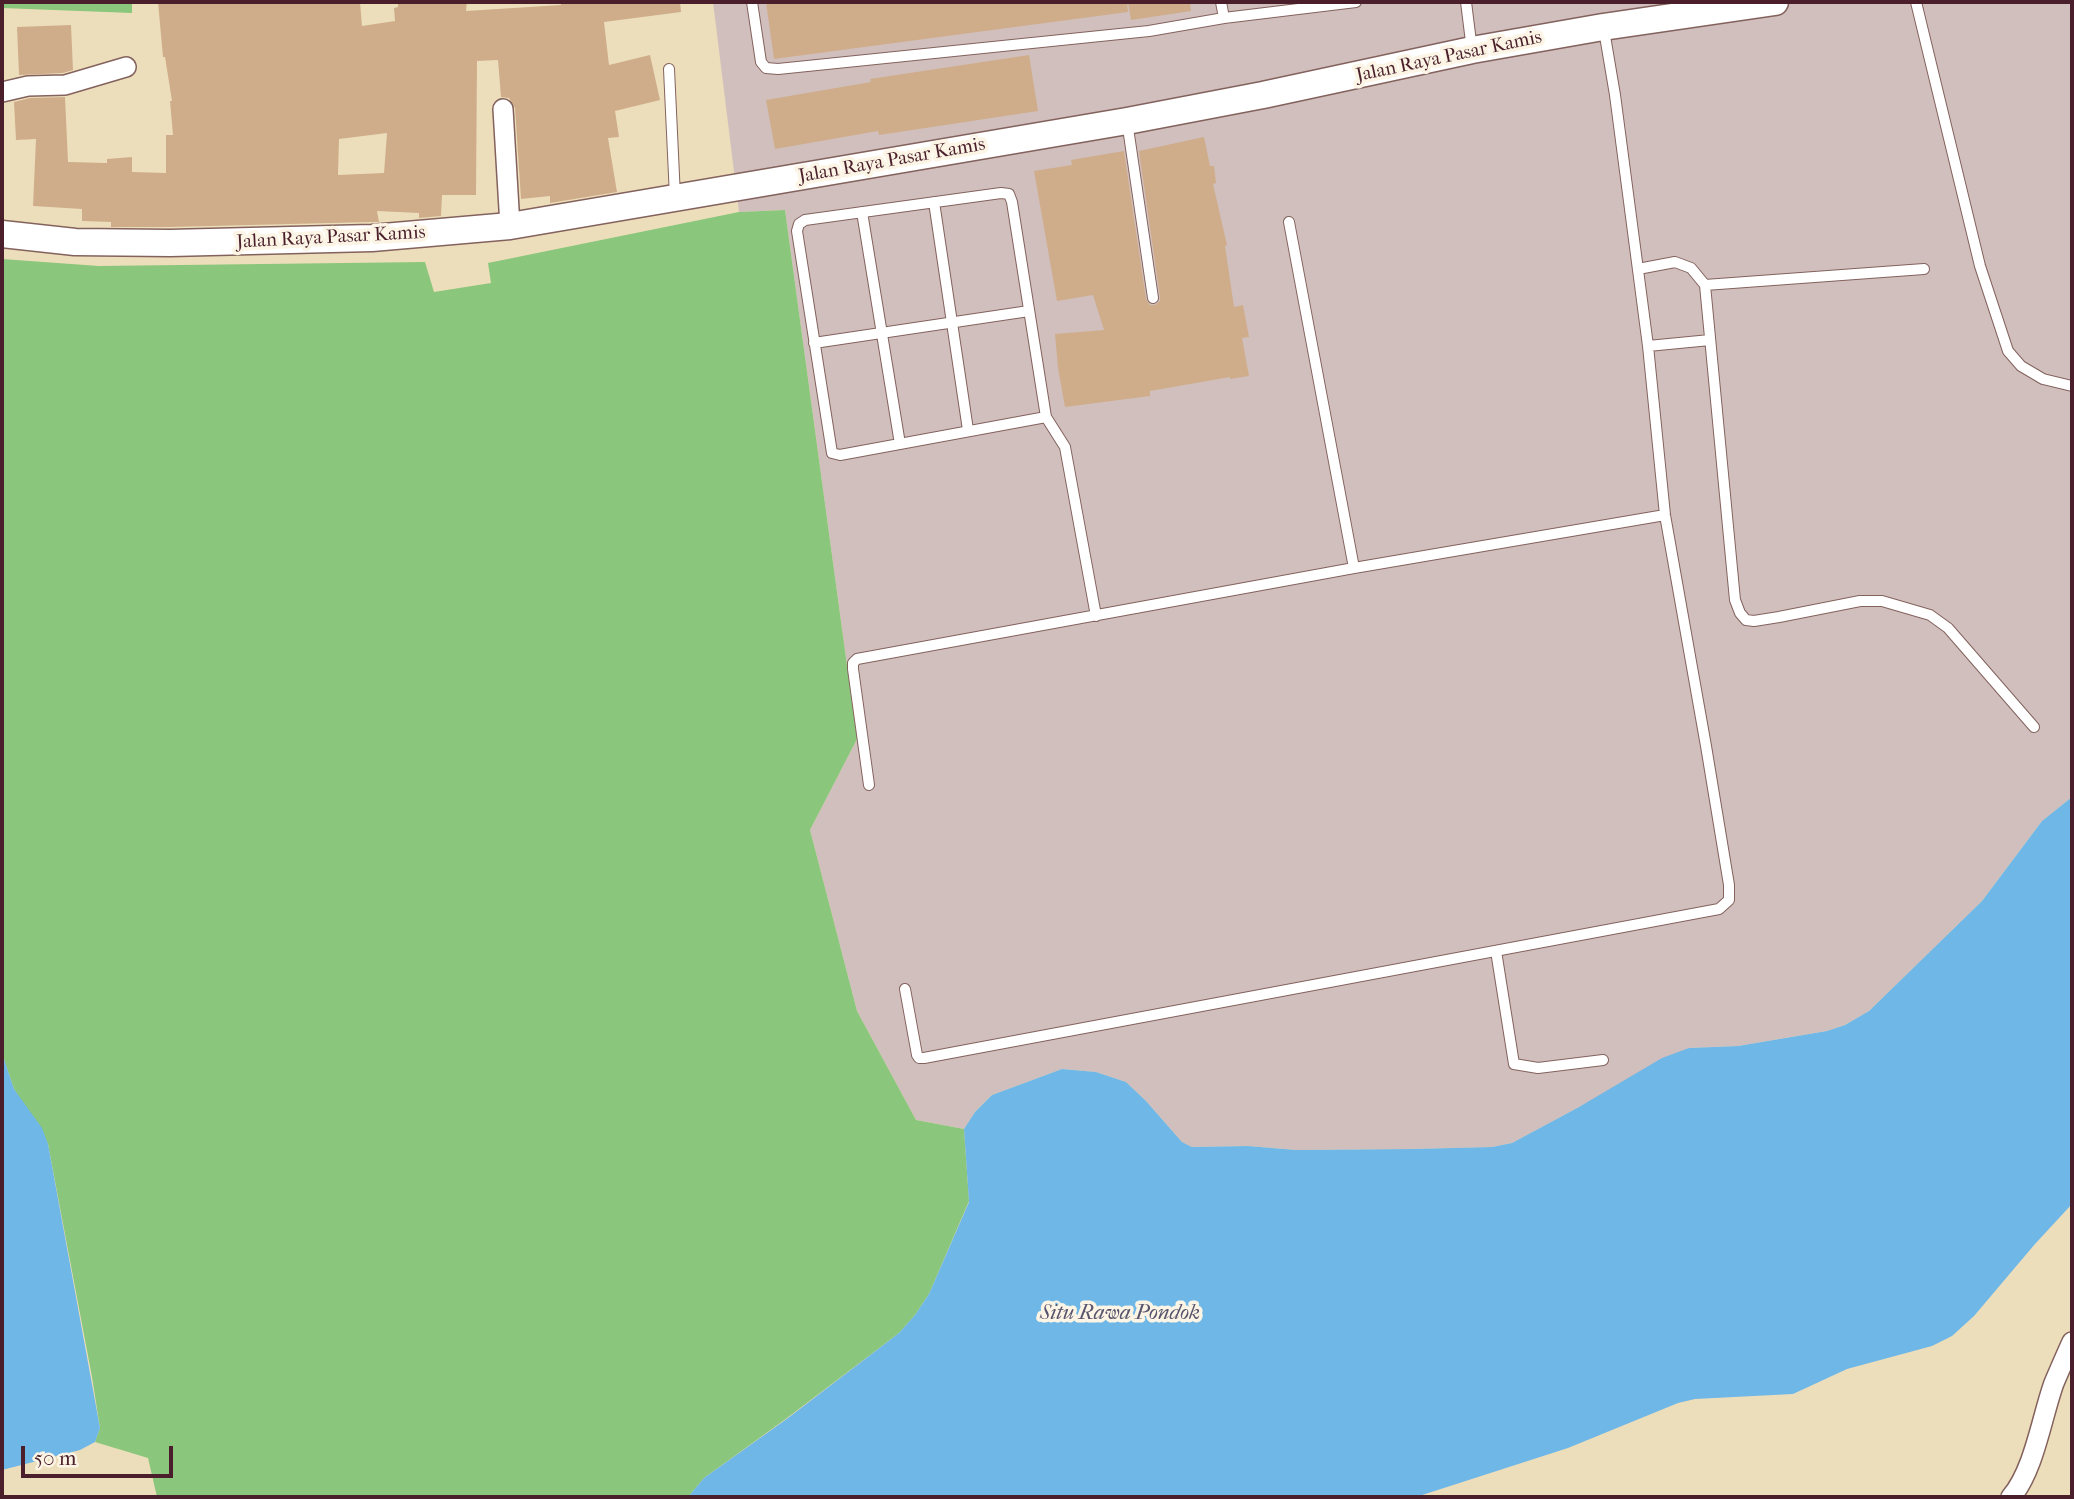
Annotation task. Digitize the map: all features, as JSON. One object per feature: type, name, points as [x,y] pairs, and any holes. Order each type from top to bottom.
[{"type":"main road","name":"Jalan Raya Pasar Kamis","points":[[2,234],[75,242],[183,243],[372,238],[510,226],[1127,121],[1687,8],[1775,2]]},
{"type":"street","points":[[2,92],[29,86],[65,85],[126,67]]},
{"type":"street","points":[[503,108],[510,226]]},
{"type":"street","points":[[2015,1496],[2029,1464],[2054,1382],[2072,1342]]},
{"type":"lane","points":[[752,2],[761,62],[766,68],[778,69],[1149,31],[1224,18],[1356,2]]},
{"type":"lane","points":[[1221,2],[1224,18]]},
{"type":"lane","points":[[1466,2],[1472,50]]},
{"type":"lane","points":[[1916,2],[1980,266],[2008,351],[2021,366],[2043,379],[2072,386]]},
{"type":"lane","points":[[905,989],[917,1055],[924,1058],[1719,909],[1729,900],[1729,885],[1706,746],[1665,514],[1648,346],[1615,95],[1603,27]]},
{"type":"lane","points":[[669,69],[675,198]]},
{"type":"lane","points":[[1127,121],[1153,298]]},
{"type":"lane","points":[[1046,417],[840,455],[832,453],[797,231],[799,224],[805,220],[1009,194],[1046,417],[1065,447],[1096,616]]},
{"type":"lane","points":[[934,202],[968,430]]},
{"type":"lane","points":[[862,212],[900,444]]},
{"type":"lane","points":[[1289,222],[1354,568]]},
{"type":"lane","points":[[1638,269],[1675,262],[1691,268],[1705,285],[1735,600],[1746,620],[1779,617],[1860,601],[1882,601],[1930,615],[1948,628],[2034,727]]},
{"type":"lane","points":[[1705,285],[1924,269]]},
{"type":"lane","points":[[814,343],[1028,311]]},
{"type":"lane","points":[[1648,346],[1710,340]]},
{"type":"lane","points":[[869,785],[853,669],[853,663],[857,659],[1665,514]]},
{"type":"lane","points":[[1496,951],[1514,1064],[1538,1068],[1603,1060]]},
{"type":"shaded area","points":[[713,2],[2072,2],[2072,797],[2042,821],[1982,901],[1869,1011],[1845,1025],[1827,1031],[1738,1046],[1689,1048],[1512,1143],[1492,1147],[1413,1149],[1192,1147],[1182,1142],[1126,1082],[1096,1072],[1062,1069],[992,1095],[975,1112],[964,1129],[916,1120],[857,1011],[810,830],[857,739],[785,210],[739,212]]},
{"type":"green space","points":[[2,2],[132,2],[132,13],[2,8]]},
{"type":"green space","points":[[785,210],[857,739],[810,830],[857,1011],[916,1120],[964,1129],[969,1201],[929,1294],[899,1333],[704,1478],[688,1497],[157,1497],[148,1458],[95,1442],[100,1428],[92,1377],[48,1144],[14,1089],[2,1053],[2,259],[99,266],[425,262],[434,292],[491,283],[488,263],[739,212]]},
{"type":"water","name":"Situ Rawa Pondok","points":[[2072,797],[2072,1204],[1974,1316],[1952,1336],[1932,1346],[1847,1369],[1793,1394],[1695,1399],[1678,1403],[1568,1448],[1416,1497],[688,1497],[704,1478],[899,1333],[915,1315],[929,1294],[969,1202],[964,1129],[975,1112],[992,1095],[1062,1069],[1096,1072],[1126,1082],[1182,1142],[1192,1147],[1413,1149],[1492,1147],[1512,1143],[1662,1058],[1689,1048],[1738,1046],[1827,1031],[1845,1025],[1869,1011],[1982,901],[2042,821]]},
{"type":"water","points":[[2,1053],[14,1089],[42,1128],[48,1144],[100,1428],[95,1442],[80,1450],[2,1470]]},
{"type":"building","points":[[158,2],[360,2],[362,26],[395,21],[394,8],[398,7],[398,2],[467,2],[466,11],[561,5],[561,2],[680,2],[681,12],[604,22],[609,65],[650,55],[660,100],[615,111],[619,137],[608,138],[617,192],[550,203],[550,196],[521,199],[515,108],[509,98],[501,97],[498,60],[477,61],[476,195],[442,195],[441,216],[419,218],[419,213],[377,211],[379,222],[111,227],[111,222],[82,221],[82,209],[33,206],[36,139],[16,140],[14,102],[30,98],[65,97],[68,162],[107,163],[107,159],[132,157],[132,172],[166,173],[166,135],[173,135],[172,101],[163,57]],"holes":[[[387,133],[384,173],[338,175],[339,139]]]},
{"type":"building","points":[[766,2],[1127,2],[1128,12],[774,59]]},
{"type":"building","points":[[1128,2],[1190,2],[1191,11],[1131,20]]},
{"type":"building","points":[[71,25],[73,70],[19,75],[17,27]]},
{"type":"building","points":[[1029,55],[1038,111],[879,135],[878,131],[775,149],[766,100],[871,82],[870,79]]},
{"type":"building","points":[[1204,137],[1210,166],[1214,166],[1216,183],[1213,184],[1227,245],[1234,307],[1243,305],[1249,337],[1242,338],[1249,376],[1150,391],[1150,396],[1065,407],[1055,334],[1104,330],[1093,295],[1057,301],[1034,171],[1072,165],[1071,160],[1124,151],[1146,299],[1150,305],[1155,305],[1160,301],[1160,297],[1139,151]]}]
